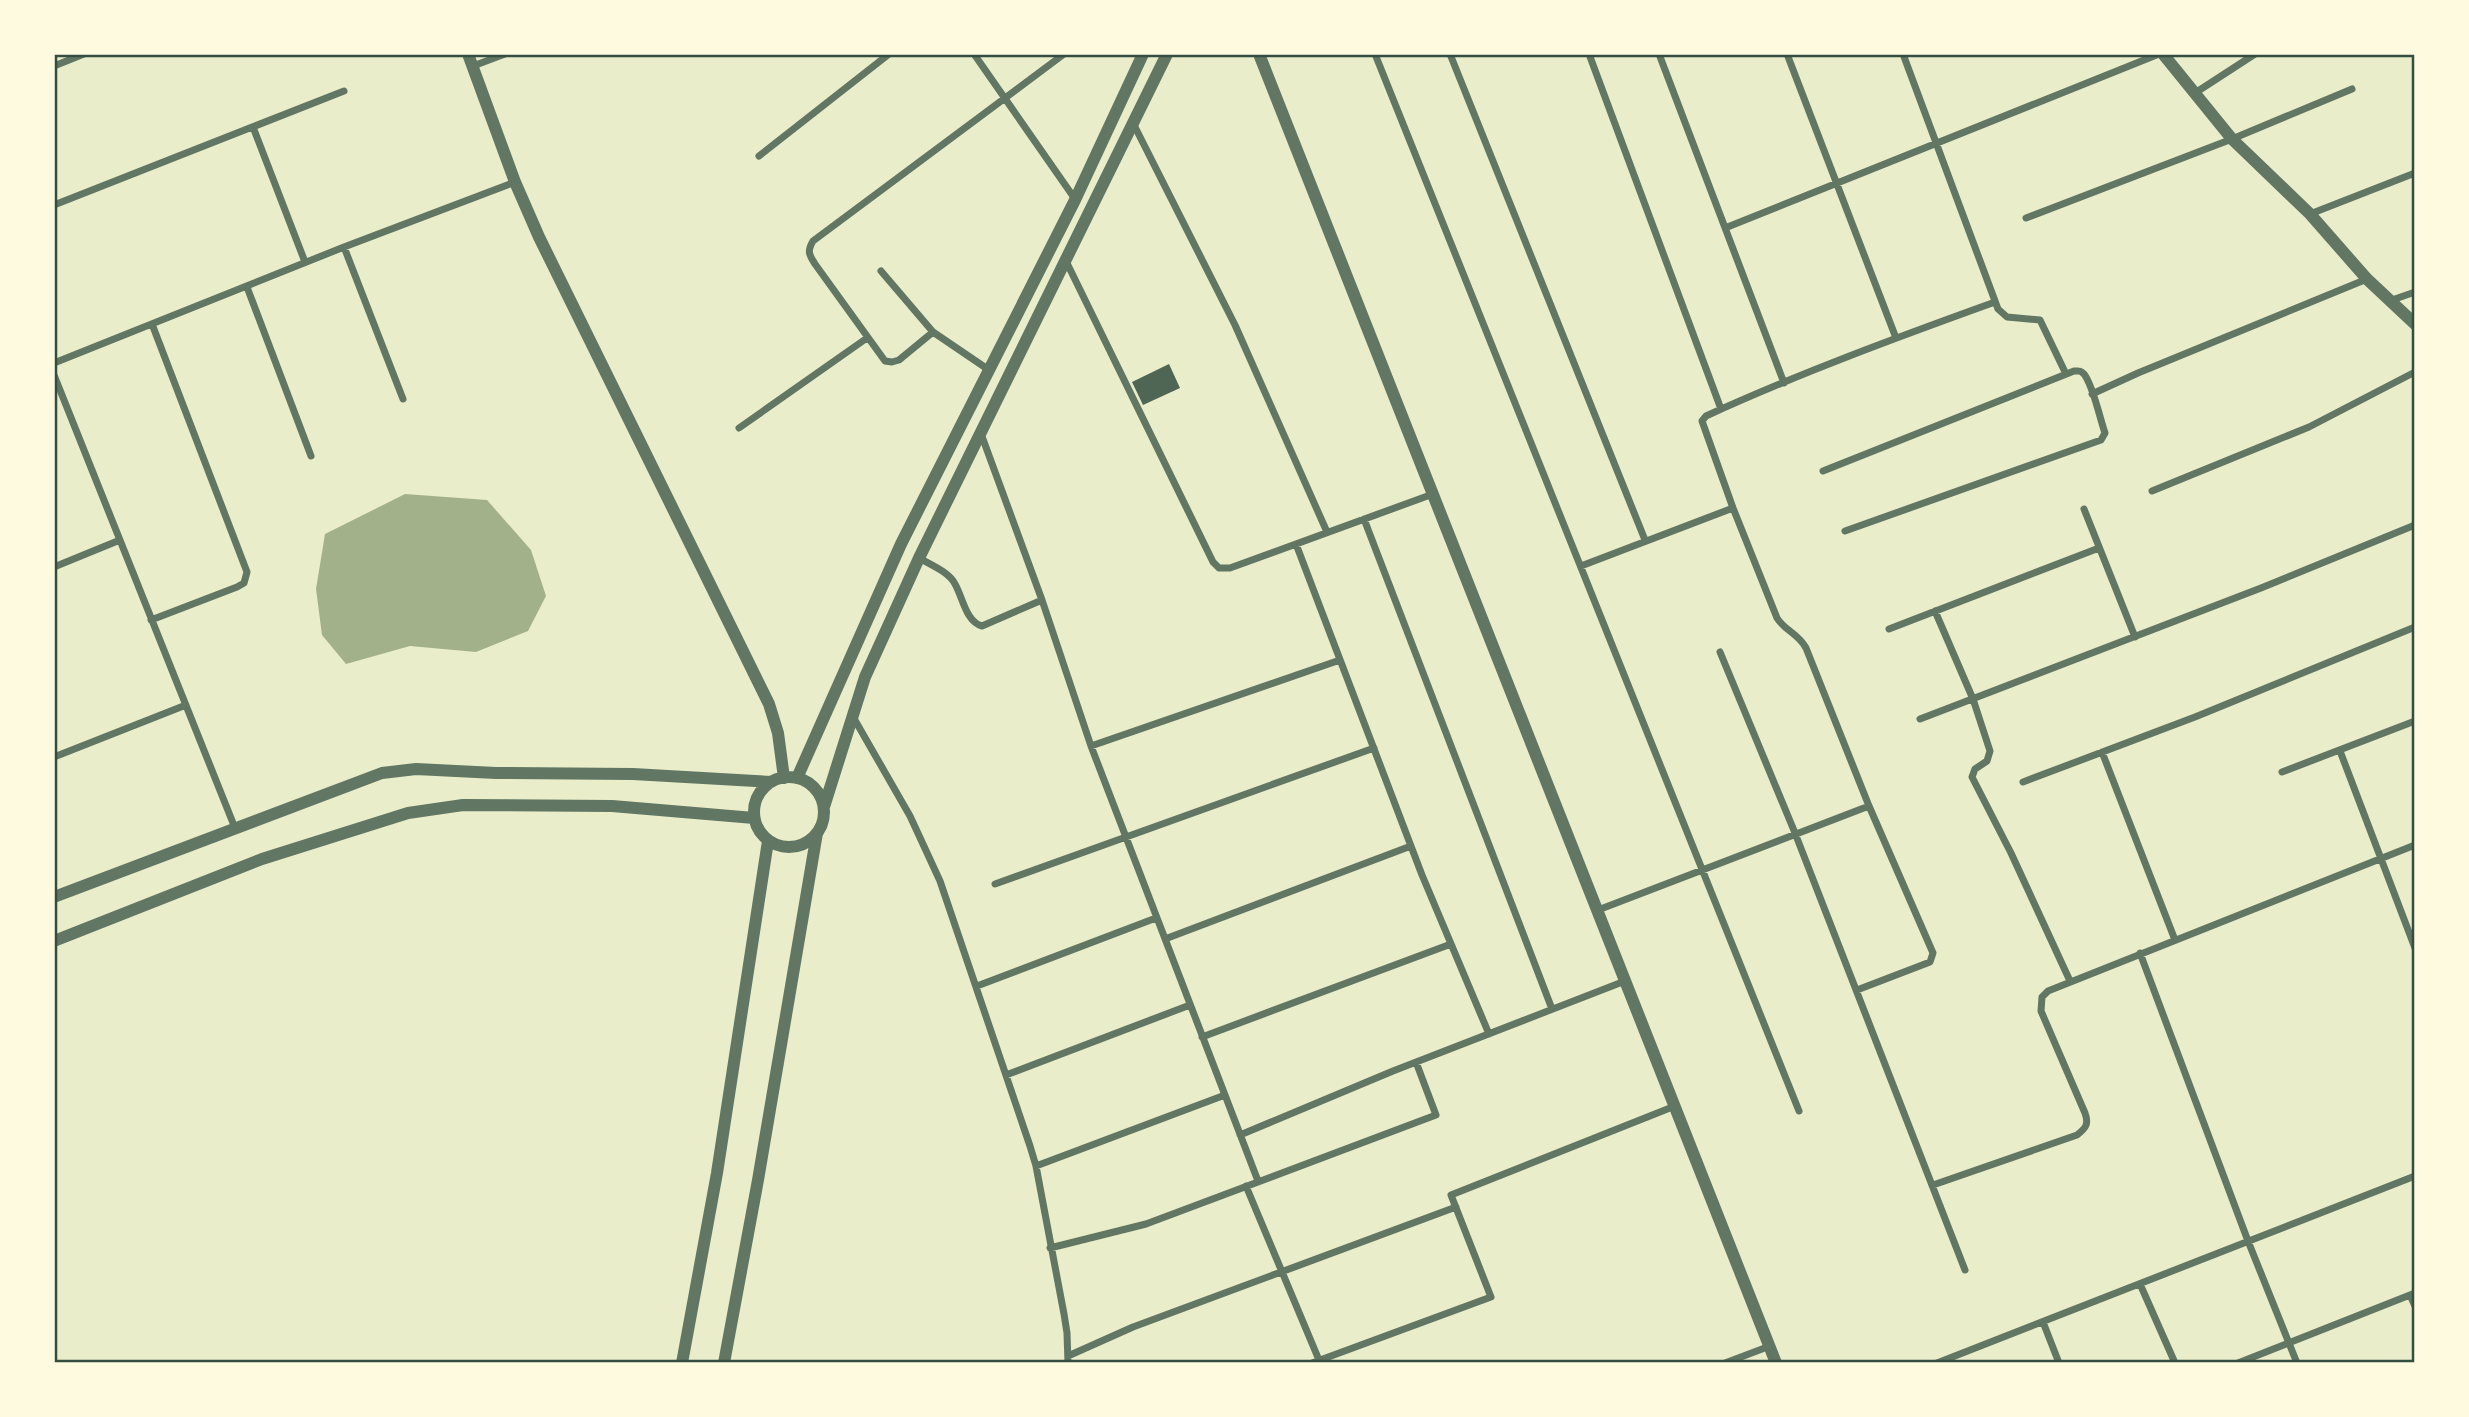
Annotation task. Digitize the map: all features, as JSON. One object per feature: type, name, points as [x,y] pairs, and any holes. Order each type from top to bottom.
[{"type":"street","points":[[54,66],[85,54]]},
{"type":"street","points":[[505,54],[470,60],[515,182],[539,237],[769,705],[790,778]]},
{"type":"street","points":[[759,156],[889,54]]},
{"type":"street","points":[[974,54],[1076,200]]},
{"type":"street","points":[[933,332],[892,362],[885,361],[809,256],[809,249],[813,241],[1064,54]]},
{"type":"street","points":[[724,1363],[817,833],[823,821],[824,807],[852,715],[919,558],[1167,54]]},
{"type":"street","points":[[1259,54],[1776,1363]]},
{"type":"street","points":[[1376,54],[1799,1111]]},
{"type":"street","points":[[1450,54],[1645,540]]},
{"type":"street","points":[[1589,54],[1721,409]]},
{"type":"street","points":[[1659,54],[1784,383]]},
{"type":"street","points":[[1787,54],[1896,338]]},
{"type":"street","points":[[1903,54],[2001,314],[2040,320],[2066,374]]},
{"type":"street","points":[[1725,228],[2161,54],[2232,139],[2310,214],[2367,279],[2415,324]]},
{"type":"street","points":[[2195,93],[2255,54]]},
{"type":"street","points":[[790,778],[901,544],[1076,200],[1139,57]]},
{"type":"street","points":[[2026,218],[2232,139],[2352,89]]},
{"type":"street","points":[[54,205],[344,91]]},
{"type":"street","points":[[1133,123],[1234,325],[1327,532]]},
{"type":"street","points":[[253,127],[305,262]]},
{"type":"street","points":[[2310,214],[2415,173]]},
{"type":"street","points":[[54,363],[305,262],[515,182]]},
{"type":"street","points":[[344,247],[402,399]]},
{"type":"street","points":[[1065,259],[1213,562],[1219,568],[1230,568],[1434,494]]},
{"type":"street","points":[[881,271],[933,332],[990,371]]},
{"type":"street","points":[[2092,394],[2367,279]]},
{"type":"street","points":[[247,287],[312,456]]},
{"type":"street","points":[[2392,300],[2415,292]]},
{"type":"street","points":[[1857,990],[1920,967],[1930,962],[1933,953],[1869,806],[1806,648],[1797,634],[1785,629],[1777,618],[1702,421],[1721,409],[1784,383],[1995,302]]},
{"type":"street","points":[[150,620],[237,587],[244,583],[247,572],[152,324]]},
{"type":"street","points":[[739,428],[867,338]]},
{"type":"street","points":[[1823,471],[2066,374],[2080,371],[2085,376],[2092,394],[2105,433],[2101,440],[1844,531]]},
{"type":"street","points":[[2152,491],[2309,427],[2415,372]]},
{"type":"street","points":[[54,375],[235,828]]},
{"type":"street","points":[[980,430],[1125,838],[1258,1181]]},
{"type":"street","points":[[1581,566],[1733,508]]},
{"type":"street","points":[[2084,509],[2135,637]]},
{"type":"street","points":[[1364,519],[1552,1009]]},
{"type":"street","points":[[1920,719],[2261,588],[2415,525]]},
{"type":"street","points":[[54,567],[120,540]]},
{"type":"street","points":[[1296,544],[1411,846],[1489,1034]]},
{"type":"street","points":[[1889,629],[2099,548]]},
{"type":"street","points":[[919,558],[950,576],[971,619],[977,625],[982,626],[1042,600]]},
{"type":"street","points":[[1935,611],[1973,699],[1990,751],[1987,761],[1975,769],[1972,777],[2011,853],[2070,981]]},
{"type":"street","points":[[2023,782],[2415,628]]},
{"type":"street","points":[[1720,652],[1857,990],[1965,1270]]},
{"type":"street","points":[[1091,746],[1340,660]]},
{"type":"street","points":[[54,757],[186,705]]},
{"type":"street","points":[[852,715],[933,862],[977,986],[1036,1166],[1067,1333],[1068,1359],[1133,1327],[1456,1207]]},
{"type":"street","points":[[2282,772],[2415,721]]},
{"type":"street","points":[[995,884],[1374,748]]},
{"type":"street","points":[[2340,751],[2415,948]]},
{"type":"street","points":[[2102,752],[2175,940]]},
{"type":"street","points":[[54,897],[382,773],[416,769],[633,774],[771,782],[790,778],[810,784],[819,794],[824,807]]},
{"type":"street","points":[[771,782],[760,792],[754,804],[758,831],[768,841],[780,847],[807,843],[817,833]]},
{"type":"street","points":[[54,941],[262,859],[408,813],[463,805],[612,806],[754,818]]},
{"type":"street","points":[[1598,910],[1869,806]]},
{"type":"street","points":[[682,1363],[717,1173],[768,841]]},
{"type":"street","points":[[1933,1185],[2077,1135],[2085,1129],[2088,1122],[2085,1113],[2041,1011],[2042,997],[2048,991],[2415,845]]},
{"type":"street","points":[[1165,939],[1411,846]]},
{"type":"street","points":[[977,986],[1156,918]]},
{"type":"street","points":[[1202,1037],[1451,944]]},
{"type":"street","points":[[2140,953],[2248,1241],[2297,1363]]},
{"type":"street","points":[[1240,1135],[1416,1062],[1626,981]]},
{"type":"street","points":[[1006,1075],[1190,1005]]},
{"type":"street","points":[[1050,1248],[1146,1224],[1436,1115],[1416,1062]]},
{"type":"street","points":[[1036,1166],[1225,1095]]},
{"type":"street","points":[[1246,1186],[1315,1361],[1492,1297],[1451,1195],[1675,1106]]},
{"type":"street","points":[[1937,1363],[2415,1176]]},
{"type":"street","points":[[2140,1284],[2175,1363]]},
{"type":"street","points":[[2238,1363],[2413,1294],[2415,1306]]},
{"type":"street","points":[[2043,1322],[2059,1363]]},
{"type":"street","points":[[1725,1363],[1770,1346]]},
{"type":"shaded area","points":[[405,494],[487,500],[531,550],[546,596],[528,631],[476,652],[410,646],[346,664],[322,635],[316,589],[325,534]]},
{"type":"building","points":[[1169,364],[1180,388],[1143,405],[1132,382]]}]
